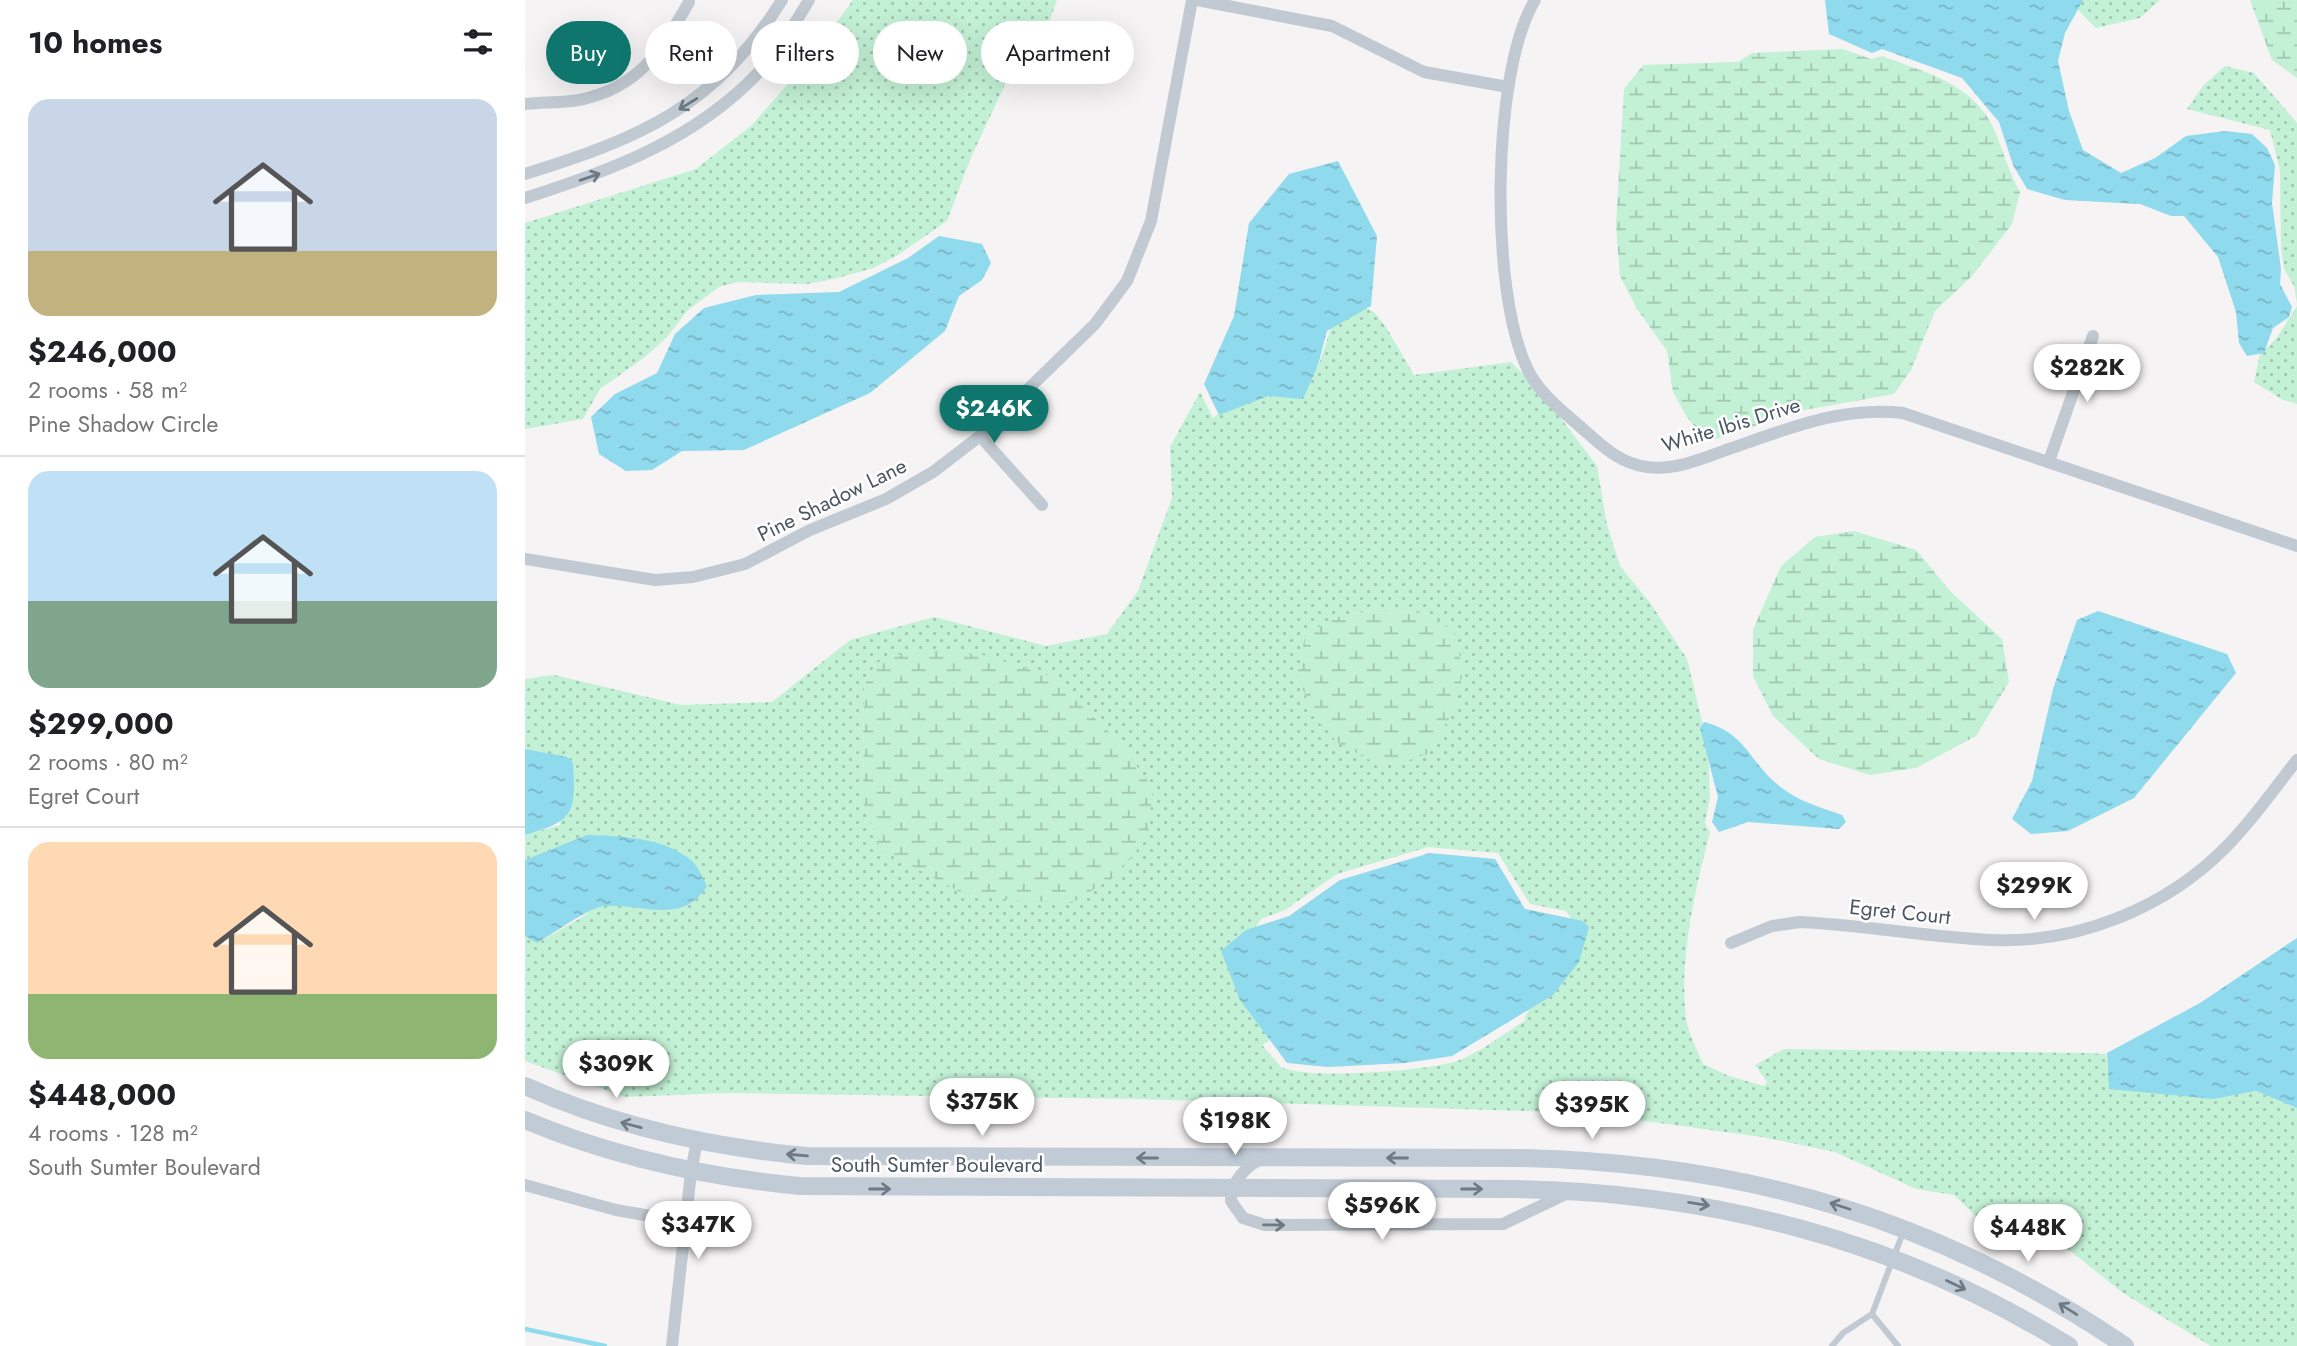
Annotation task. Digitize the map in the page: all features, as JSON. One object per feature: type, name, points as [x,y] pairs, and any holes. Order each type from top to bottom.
[{"type":"main road","name":"South Sumter Boulevard","points":[[525,1086],[616,1120],[697,1141],[758,1151],[833,1157],[1519,1158],[1637,1164],[1782,1189],[1905,1229],[2028,1286],[2125,1346]]},
{"type":"main road","name":"South Sumter Boulevard","points":[[525,1120],[613,1152],[691,1172],[765,1183],[833,1188],[1574,1190],[1657,1198],[1738,1211],[1819,1232],[1893,1258],[1989,1300],[2069,1346]]},
{"type":"street","points":[[525,174],[600,151],[691,103],[745,54],[782,0]]},
{"type":"street","points":[[525,198],[596,175],[658,148],[712,114],[758,74],[809,0]]},
{"type":"street","points":[[1194,0],[1332,26],[1424,72],[1509,87]]},
{"type":"street","name":"Pine Shadow Lane","points":[[525,559],[655,580],[693,577],[727,570],[911,486],[980,436],[1094,324],[1112,304],[1136,263],[1157,198],[1194,0]]},
{"type":"street","name":"White Ibis Drive","points":[[1535,0],[1519,33],[1501,147],[1501,216],[1507,286],[1528,372],[1540,388],[1612,453],[1636,465],[1670,467],[1822,417],[1878,411],[1922,418],[2297,546]]},
{"type":"street","points":[[525,104],[580,100],[629,80],[654,60],[689,2]]},
{"type":"street","points":[[2049,461],[2093,336]]},
{"type":"street","points":[[980,436],[1042,505]]},
{"type":"street","name":"Egret Court","points":[[1731,943],[1772,926],[1800,922],[2007,940],[2042,937],[2113,921],[2146,906],[2210,862],[2247,823],[2297,760]]},
{"type":"street","points":[[672,1346],[691,1172],[697,1141]]},
{"type":"street","points":[[1264,1158],[1248,1167],[1232,1188],[1231,1201],[1237,1213],[1250,1222],[1265,1225],[1503,1224],[1574,1190]]},
{"type":"street","points":[[525,1185],[616,1210],[685,1222]]},
{"type":"lane","points":[[1832,1346],[1843,1333],[1872,1314],[1905,1229]]},
{"type":"lane","points":[[1872,1314],[1898,1346]]},
{"type":"green space","points":[[853,0],[1057,0],[1049,21],[981,21],[981,84],[1005,84],[971,157],[947,221],[898,255],[873,268],[807,284],[738,282],[719,287],[688,310],[667,337],[645,357],[600,389],[583,419],[525,429],[525,223],[696,169],[752,125],[788,84],[859,84],[859,21],[838,21]]},
{"type":"green space","points":[[2073,0],[2160,0],[2140,18],[2096,28],[2072,4]]},
{"type":"green space","points":[[2250,0],[2297,0],[2297,78],[2272,60]]},
{"type":"green space","points":[[1843,49],[1871,59],[1882,56],[1914,68],[1960,89],[1973,100],[1993,127],[2020,192],[2012,224],[1972,276],[1935,311],[1911,370],[1894,394],[1799,411],[1707,442],[1687,417],[1673,392],[1667,351],[1637,309],[1620,276],[1616,225],[1624,89],[1643,65],[1738,62],[1752,53]]},
{"type":"green space","points":[[2225,66],[2254,73],[2297,123],[2297,303],[2294,286],[2284,269],[2281,249],[2280,171],[2270,130],[2187,109],[2203,86]]},
{"type":"green space","points":[[2297,306],[2297,404],[2283,400],[2254,382],[2260,354],[2276,339]]},
{"type":"green space","points":[[1366,308],[1374,312],[1414,375],[1511,362],[1541,392],[1597,466],[1607,525],[1620,566],[1651,604],[1687,659],[1708,746],[1710,797],[1705,823],[1710,832],[1694,901],[1684,995],[1687,1024],[1703,1064],[1729,1076],[1764,1086],[1767,1082],[1755,1065],[1784,1049],[2106,1054],[2108,1075],[2214,1099],[2256,1091],[2297,1108],[2297,1346],[2211,1346],[2123,1293],[2063,1245],[2012,1237],[1983,1223],[1954,1195],[1916,1189],[1835,1152],[1762,1137],[1587,1113],[1140,1099],[726,1093],[625,1097],[525,1061],[525,933],[541,941],[584,916],[668,849],[633,837],[554,850],[525,860],[525,835],[560,825],[567,758],[525,749],[525,679],[554,675],[681,705],[772,702],[850,640],[934,617],[1046,646],[1107,634],[1138,591],[1172,498],[1170,447],[1200,392],[1213,418],[1225,408],[1318,367],[1335,316]],"holes":[[[1378,609],[1430,614],[1331,618]],[[876,663],[863,802],[864,686]],[[1428,847],[1498,853],[1530,904],[1566,911],[1579,930],[1524,1018],[1526,1020],[1466,1057],[1442,1065],[1395,1071],[1294,1071],[1281,1067],[1262,1045],[1269,1041],[1255,928],[1261,919],[1285,910],[1337,874]]]},
{"type":"green space","points":[[1854,531],[1916,550],[1951,592],[2002,639],[2009,682],[1976,736],[1916,768],[1870,775],[1819,759],[1773,716],[1753,676],[1753,630],[1781,566],[1815,537]]},
{"type":"green space","points":[[1378,609],[1430,614],[1456,634],[1463,673],[1452,714],[1427,754],[1394,765],[1367,759],[1337,742],[1315,719],[1297,675],[1305,637],[1331,618]]},
{"type":"green space","points":[[913,649],[983,655],[1051,676],[1119,742],[1153,788],[1148,836],[1117,875],[1072,903],[1009,900],[960,892],[880,849],[863,802],[864,686],[876,663]]},
{"type":"water","points":[[1825,0],[2083,0],[2065,33],[2058,61],[2069,111],[2083,150],[2121,173],[2155,158],[2186,136],[2225,131],[2252,134],[2267,148],[2275,165],[2272,203],[2281,269],[2280,284],[2292,307],[2289,317],[2273,328],[2264,353],[2247,356],[2239,343],[2236,312],[2218,257],[2184,216],[2171,216],[2140,204],[2065,200],[2027,189],[2013,165],[1999,122],[1962,78],[1882,49],[1872,53],[1829,34]]},
{"type":"water","points":[[1338,161],[1377,236],[1371,306],[1327,331],[1318,365],[1303,399],[1268,396],[1219,415],[1204,384],[1234,316],[1249,223],[1289,174]]},
{"type":"water","points":[[939,236],[982,244],[991,263],[982,280],[959,296],[945,331],[870,393],[744,450],[682,451],[652,470],[626,471],[599,454],[591,417],[615,394],[657,373],[675,334],[704,308],[756,295],[839,292],[908,258]]},
{"type":"water","points":[[2098,611],[2227,654],[2236,673],[2134,798],[2068,831],[2031,834],[2012,819],[2032,781],[2053,689],[2077,620]]},
{"type":"water","points":[[1704,722],[1719,727],[1739,741],[1771,779],[1788,793],[1842,815],[1846,822],[1839,829],[1748,822],[1719,832],[1712,822],[1718,797],[1700,728]]},
{"type":"water","points":[[525,749],[567,757],[573,763],[574,794],[569,813],[563,820],[525,835]]},
{"type":"water","points":[[587,835],[643,839],[670,847],[693,862],[707,886],[686,906],[673,909],[619,906],[598,908],[537,943],[525,936],[525,860]]},
{"type":"water","points":[[1430,853],[1495,859],[1525,909],[1583,921],[1589,927],[1579,962],[1553,995],[1452,1056],[1405,1063],[1328,1067],[1287,1063],[1240,1000],[1221,951],[1246,930],[1289,916],[1340,880]]},
{"type":"water","points":[[2297,938],[2297,1108],[2256,1091],[2214,1099],[2109,1089],[2107,1053],[2200,1003]]},
{"type":"waterway","points":[[525,1329],[605,1346]]}]
